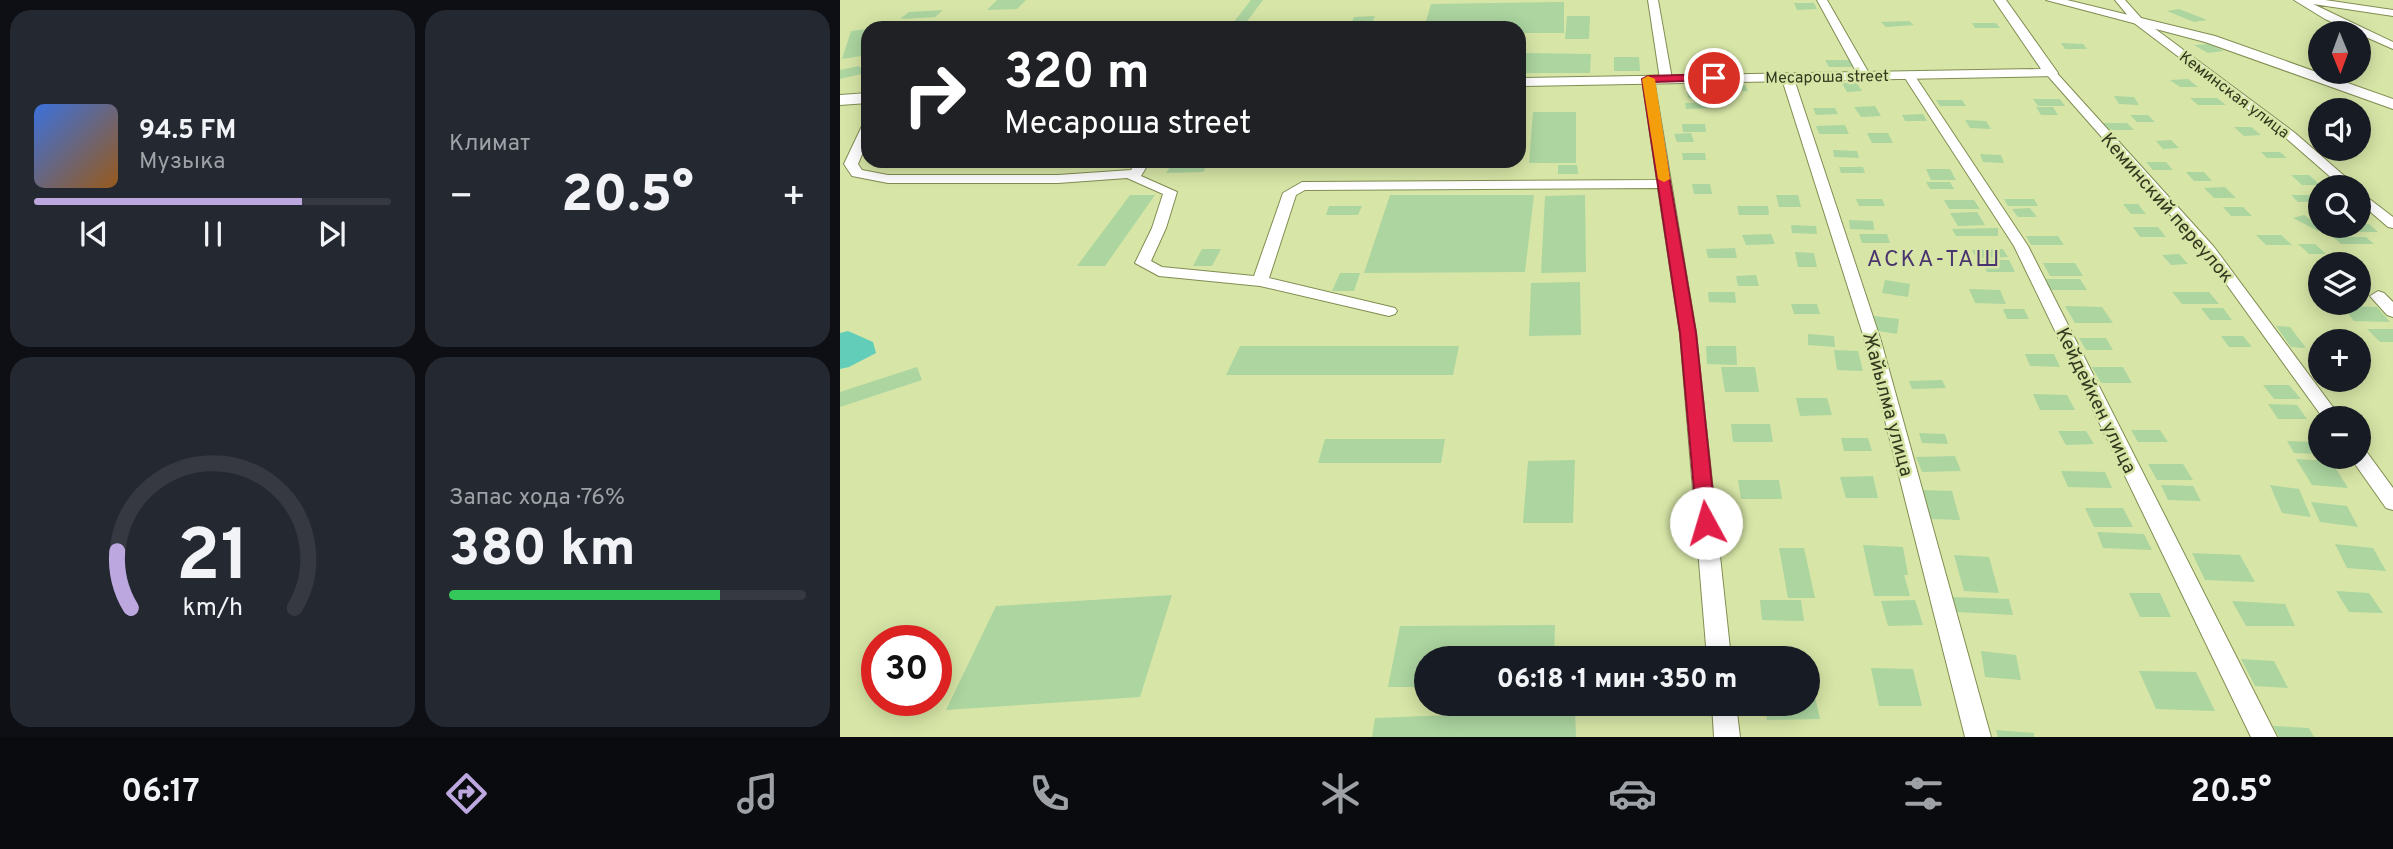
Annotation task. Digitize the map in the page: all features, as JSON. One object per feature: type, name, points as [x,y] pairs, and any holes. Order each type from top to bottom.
[{"type":"street","points":[[1653,0],[1665,184],[1688,333],[1718,646]]},
{"type":"street","points":[[1822,0],[1864,75]]},
{"type":"street","name":"Кеминский переулок","points":[[2000,0],[2051,73],[2209,250],[2323,406]]},
{"type":"street","points":[[2052,0],[2230,45],[2286,68],[2393,104]]},
{"type":"street","name":"Кеминская улица","points":[[2120,0],[2138,21],[2291,136],[2336,175]]},
{"type":"street","points":[[2302,0],[2393,13]]},
{"type":"street","points":[[2302,0],[2329,18],[2393,46]]},
{"type":"street","name":"Месароша street","points":[[1526,82],[2051,73]]},
{"type":"street","name":"Кейдейкен улица","points":[[1909,75],[2021,246],[2264,737]]},
{"type":"street","name":"Жайылма улица","points":[[1787,76],[1872,341],[1978,737]]},
{"type":"street","points":[[840,100],[861,98]]},
{"type":"street","points":[[861,142],[851,164],[857,173],[888,179],[1058,179],[1132,168]]},
{"type":"street","points":[[1138,168],[1133,178],[1170,192],[1159,228],[1143,263],[1148,268],[1181,274],[1260,281],[1389,311]]},
{"type":"street","points":[[1260,281],[1290,193],[1302,186],[1665,184]]},
{"type":"street","points":[[2371,206],[2393,225]]},
{"type":"street","points":[[2378,296],[2393,312]]},
{"type":"street","points":[[2368,469],[2393,503]]},
{"type":"street","points":[[1725,716],[1727,737]]},
{"type":"water","points":[[848,331],[873,342],[876,353],[840,369],[840,333]]},
{"type":"building","points":[[997,0],[1026,0],[1017,9],[987,10]]},
{"type":"building","points":[[1251,0],[1263,0],[1247,21],[1234,21]]},
{"type":"building","points":[[1564,2],[1564,33],[1526,33],[1526,21],[1426,21],[1431,4]]},
{"type":"building","points":[[1794,3],[1814,3],[1817,9],[1797,10]]},
{"type":"building","points":[[2179,9],[2207,20],[2194,22],[2167,11]]},
{"type":"building","points":[[943,10],[935,17],[900,19],[909,12]]},
{"type":"building","points":[[1375,16],[1373,21],[1352,21],[1354,17]]},
{"type":"building","points":[[1567,16],[1590,16],[1589,39],[1565,39]]},
{"type":"building","points":[[1909,21],[1914,25],[1886,27],[1881,22]]},
{"type":"building","points":[[1972,23],[1996,23],[2000,28],[1975,28]]},
{"type":"building","points":[[861,30],[861,56],[842,59],[851,31]]},
{"type":"building","points":[[2061,43],[2083,44],[2087,49],[2065,49]]},
{"type":"building","points":[[2210,44],[2224,51],[2208,53],[2194,45]]},
{"type":"building","points":[[1526,53],[1591,54],[1590,73],[1526,73]]},
{"type":"building","points":[[1614,57],[1639,57],[1640,71],[1614,71]]},
{"type":"building","points":[[1825,60],[1851,60],[1855,67],[1829,67]]},
{"type":"building","points":[[859,66],[861,74],[840,79],[840,70]]},
{"type":"building","points":[[2188,79],[2198,87],[2180,87],[2170,80]]},
{"type":"building","points":[[1842,83],[1857,83],[1862,91],[1847,92]]},
{"type":"building","points":[[1745,85],[1748,91],[1723,92],[1720,86]]},
{"type":"building","points":[[1687,91],[1706,92],[1706,99],[1688,98]]},
{"type":"building","points":[[2114,96],[2134,97],[2139,105],[2119,104]]},
{"type":"building","points":[[2190,98],[2217,98],[2226,105],[2198,105]]},
{"type":"building","points":[[2033,99],[2060,99],[2065,106],[2038,106]]},
{"type":"building","points":[[1936,100],[1962,100],[1966,106],[1940,106]]},
{"type":"building","points":[[1685,103],[1710,103],[1712,108],[1686,109]]},
{"type":"building","points":[[1875,106],[1881,116],[1861,117],[1854,107]]},
{"type":"building","points":[[2036,107],[2053,107],[2058,115],[2041,115]]},
{"type":"building","points":[[1813,108],[1835,108],[1838,114],[1816,115]]},
{"type":"building","points":[[1533,112],[1576,112],[1576,163],[1529,163]]},
{"type":"building","points":[[1923,114],[1927,121],[1905,121],[1902,115]]},
{"type":"building","points":[[2130,115],[2148,115],[2155,122],[2137,122]]},
{"type":"building","points":[[1965,120],[1986,121],[1991,129],[1970,128]]},
{"type":"building","points":[[2103,123],[2127,123],[2134,130],[2110,130]]},
{"type":"building","points":[[1682,124],[1705,124],[1706,132],[1683,132]]},
{"type":"building","points":[[1845,125],[1849,134],[1819,134],[1816,126]]},
{"type":"building","points":[[2234,127],[2251,127],[2261,135],[2244,136]]},
{"type":"building","points":[[1691,133],[1694,142],[1677,142],[1674,134]]},
{"type":"building","points":[[1867,133],[1888,133],[1893,143],[1872,143]]},
{"type":"building","points":[[2171,140],[2179,148],[2163,149],[2156,141]]},
{"type":"building","points":[[1833,150],[1857,151],[1859,158],[1834,157]]},
{"type":"building","points":[[2261,152],[2280,152],[2287,158],[2267,158]]},
{"type":"building","points":[[1682,153],[1705,153],[1706,160],[1683,160]]},
{"type":"building","points":[[1980,154],[2001,155],[2004,163],[1983,162]]},
{"type":"building","points":[[2146,162],[2166,162],[2173,170],[2153,170]]},
{"type":"building","points":[[1558,165],[1577,165],[1578,174],[1558,174]]},
{"type":"building","points":[[1839,167],[1863,167],[1865,173],[1841,173]]},
{"type":"building","points":[[1169,168],[1206,168],[1203,172],[1166,173]]},
{"type":"building","points":[[1926,169],[1950,169],[1956,180],[1931,180]]},
{"type":"building","points":[[2186,172],[2204,172],[2212,181],[2194,181]]},
{"type":"building","points":[[2291,175],[2308,175],[2308,185],[2302,185]]},
{"type":"building","points":[[1926,182],[1950,182],[1954,189],[1930,189]]},
{"type":"building","points":[[1692,184],[1710,184],[1712,194],[1694,194]]},
{"type":"building","points":[[2225,187],[2236,198],[2214,198],[2204,188]]},
{"type":"building","points":[[1130,195],[1155,195],[1105,266],[1077,266]]},
{"type":"building","points":[[1390,195],[1534,195],[1525,272],[1364,273]]},
{"type":"building","points":[[1585,195],[1586,272],[1541,273],[1545,196]]},
{"type":"building","points":[[1776,195],[1798,195],[1801,207],[1779,207]]},
{"type":"building","points":[[2291,195],[2308,195],[2308,202],[2298,202]]},
{"type":"building","points":[[1856,199],[1882,199],[1885,206],[1859,206]]},
{"type":"building","points":[[2004,199],[2034,199],[2038,206],[2008,206]]},
{"type":"building","points":[[1944,200],[1974,200],[1980,209],[1949,209]]},
{"type":"building","points":[[2123,204],[2138,204],[2146,214],[2131,214]]},
{"type":"building","points":[[1329,206],[1362,206],[1358,215],[1326,215]]},
{"type":"building","points":[[1737,206],[1768,206],[1769,215],[1739,215]]},
{"type":"building","points":[[2223,207],[2243,207],[2252,216],[2231,216]]},
{"type":"building","points":[[2030,208],[2037,217],[2018,217],[2012,209]]},
{"type":"building","points":[[1977,212],[1985,225],[1958,226],[1950,213]]},
{"type":"building","points":[[2304,215],[2308,218],[2308,226],[2293,218]]},
{"type":"building","points":[[1849,220],[1873,221],[1874,230],[1850,229]]},
{"type":"building","points":[[1791,225],[1816,226],[1817,234],[1792,233]]},
{"type":"building","points":[[2133,227],[2158,227],[2166,237],[2140,237]]},
{"type":"building","points":[[1998,228],[1998,236],[1956,236],[1952,229]]},
{"type":"building","points":[[1771,234],[1775,244],[1746,245],[1742,235]]},
{"type":"building","points":[[1859,234],[1887,234],[1890,243],[1862,243]]},
{"type":"building","points":[[2256,235],[2281,235],[2292,245],[2266,245]]},
{"type":"building","points":[[2026,236],[2058,236],[2064,245],[2031,245]]},
{"type":"building","points":[[2334,238],[2367,238],[2374,244],[2341,244]]},
{"type":"building","points":[[2298,244],[2315,244],[2324,252],[2308,252]]},
{"type":"building","points":[[1735,248],[1737,258],[1708,258],[1706,249]]},
{"type":"building","points":[[1202,249],[1221,249],[1212,266],[1193,266]]},
{"type":"building","points":[[2003,249],[2008,257],[1976,258],[1972,250]]},
{"type":"building","points":[[1795,252],[1814,253],[1817,267],[1798,267]]},
{"type":"building","points":[[2179,254],[2188,264],[2171,265],[2162,255]]},
{"type":"building","points":[[1981,260],[2009,260],[2015,272],[1987,272]]},
{"type":"building","points":[[2043,263],[2075,263],[2083,276],[2050,276]]},
{"type":"building","points":[[1340,273],[1360,273],[1354,291],[1332,291]]},
{"type":"building","points":[[1756,275],[1759,286],[1738,286],[1736,276]]},
{"type":"building","points":[[2045,279],[2080,279],[2087,290],[2051,290]]},
{"type":"building","points":[[1885,280],[1910,284],[1908,297],[1882,293]]},
{"type":"building","points":[[1580,282],[1581,335],[1529,336],[1531,283]]},
{"type":"building","points":[[1969,289],[2000,290],[2006,304],[1975,303]]},
{"type":"building","points":[[1708,292],[1735,292],[1736,303],[1709,302]]},
{"type":"building","points":[[2172,292],[2209,292],[2219,304],[2182,304]]},
{"type":"building","points":[[1791,304],[1817,304],[1820,314],[1794,314]]},
{"type":"building","points":[[2065,306],[2102,307],[2113,323],[2075,323]]},
{"type":"building","points":[[2371,307],[2377,307],[2390,322],[2354,321],[2349,315],[2371,315]]},
{"type":"building","points":[[2201,308],[2223,308],[2232,320],[2210,320]]},
{"type":"building","points":[[2003,309],[2024,309],[2029,319],[2007,319]]},
{"type":"building","points":[[1874,316],[1899,319],[1897,334],[1872,330]]},
{"type":"building","points":[[2276,326],[2290,327],[2306,348],[2291,347]]},
{"type":"building","points":[[2371,329],[2393,329],[2393,342],[2380,342],[2371,333]]},
{"type":"building","points":[[1808,334],[1834,336],[1835,347],[1808,345]]},
{"type":"building","points":[[2221,336],[2243,336],[2252,347],[2229,347]]},
{"type":"building","points":[[2079,338],[2106,338],[2113,350],[2086,350]]},
{"type":"building","points":[[1240,346],[1459,346],[1453,375],[1226,375]]},
{"type":"building","points":[[1706,346],[1736,346],[1737,365],[1707,364]]},
{"type":"building","points":[[1834,350],[1858,351],[1863,371],[1837,370]]},
{"type":"building","points":[[2025,354],[2054,354],[2060,367],[2030,366]]},
{"type":"building","points":[[917,367],[922,380],[840,407],[840,392]]},
{"type":"building","points":[[1721,367],[1755,367],[1759,392],[1725,392]]},
{"type":"building","points":[[2092,367],[2123,367],[2132,383],[2101,383]]},
{"type":"building","points":[[1942,380],[1946,388],[1912,389],[1909,381]]},
{"type":"building","points":[[2263,385],[2289,385],[2301,399],[2274,399]]},
{"type":"building","points":[[2033,394],[2067,395],[2075,410],[2040,410]]},
{"type":"building","points":[[1796,398],[1827,398],[1832,415],[1800,416]]},
{"type":"building","points":[[2268,404],[2297,405],[2307,419],[2278,419]]},
{"type":"building","points":[[1731,424],[1770,424],[1773,442],[1733,442]]},
{"type":"building","points":[[2131,430],[2160,430],[2168,442],[2138,442]]},
{"type":"building","points":[[2058,431],[2086,431],[2094,444],[2066,445]]},
{"type":"building","points":[[1919,433],[1945,434],[1948,444],[1922,443]]},
{"type":"building","points":[[1841,438],[1868,438],[1872,451],[1844,451]]},
{"type":"building","points":[[1325,439],[1445,439],[1441,463],[1318,463]]},
{"type":"building","points":[[2287,441],[2308,442],[2308,454],[2294,453]]},
{"type":"building","points":[[1955,456],[1961,471],[1922,472],[1916,457]]},
{"type":"building","points":[[2296,459],[2308,460],[2308,469],[2336,469],[2348,488],[2312,485]]},
{"type":"building","points":[[1575,460],[1573,523],[1523,523],[1528,461]]},
{"type":"building","points":[[2148,464],[2183,464],[2193,480],[2157,480]]},
{"type":"building","points":[[2061,471],[2105,472],[2112,488],[2068,487]]},
{"type":"building","points":[[1873,476],[1878,498],[1846,498],[1840,477]]},
{"type":"building","points":[[1738,480],[1779,480],[1782,499],[1741,499]]},
{"type":"building","points":[[2161,485],[2193,486],[2201,501],[2168,500]]},
{"type":"building","points":[[2270,485],[2299,489],[2311,517],[2282,513]]},
{"type":"building","points":[[1923,490],[1952,491],[1960,520],[1930,519]]},
{"type":"building","points":[[2311,502],[2347,506],[2358,527],[2320,522]]},
{"type":"building","points":[[2085,508],[2123,508],[2133,527],[2094,527]]},
{"type":"building","points":[[2097,532],[2144,534],[2152,550],[2103,548]]},
{"type":"building","points":[[2335,544],[2373,548],[2386,571],[2347,568]]},
{"type":"building","points":[[1863,545],[1903,547],[1908,575],[1904,575],[1910,596],[1874,596]]},
{"type":"building","points":[[1779,548],[1804,548],[1815,598],[1788,598]]},
{"type":"building","points":[[2192,553],[2240,555],[2255,582],[2205,580]]},
{"type":"building","points":[[1954,555],[1989,557],[1999,593],[1964,591]]},
{"type":"building","points":[[2336,591],[2369,593],[2383,613],[2349,612]]},
{"type":"building","points":[[2129,593],[2160,593],[2171,617],[2140,617]]},
{"type":"building","points":[[1172,595],[1140,697],[952,710],[952,698],[996,606]]},
{"type":"building","points":[[1951,597],[2009,599],[2013,615],[1955,612]]},
{"type":"building","points":[[1760,600],[1801,600],[1804,621],[1762,620]]},
{"type":"building","points":[[1915,600],[1923,625],[1888,626],[1881,601]]},
{"type":"building","points":[[2232,601],[2285,604],[2295,626],[2246,626]]},
{"type":"building","points":[[1555,625],[1554,646],[1414,646],[1414,687],[1388,687],[1400,626]]},
{"type":"building","points":[[1981,651],[2016,655],[2021,680],[1985,677]]},
{"type":"building","points":[[2241,659],[2274,661],[2288,688],[2255,686]]},
{"type":"building","points":[[1871,668],[1913,669],[1922,706],[1879,706]]},
{"type":"building","points":[[2139,671],[2196,672],[2215,711],[2156,709]]},
{"type":"building","points":[[1575,716],[1576,737],[1372,737],[1375,718]]},
{"type":"building","points":[[1766,716],[1819,716],[1820,719],[1767,720]]},
{"type":"building","points":[[2273,726],[2309,728],[2314,737],[2279,737]]},
{"type":"building","points":[[1996,730],[2034,733],[2034,737],[1998,737]]},
{"type":"slow traffic","points":[[1650,79],[1664,179]]},
{"type":"district","name":"АСКА-ТАШ","points":[[1934,258]]},
{"type":"route","points":[[1706,523],[1688,333],[1648,79],[1714,78]]}]
